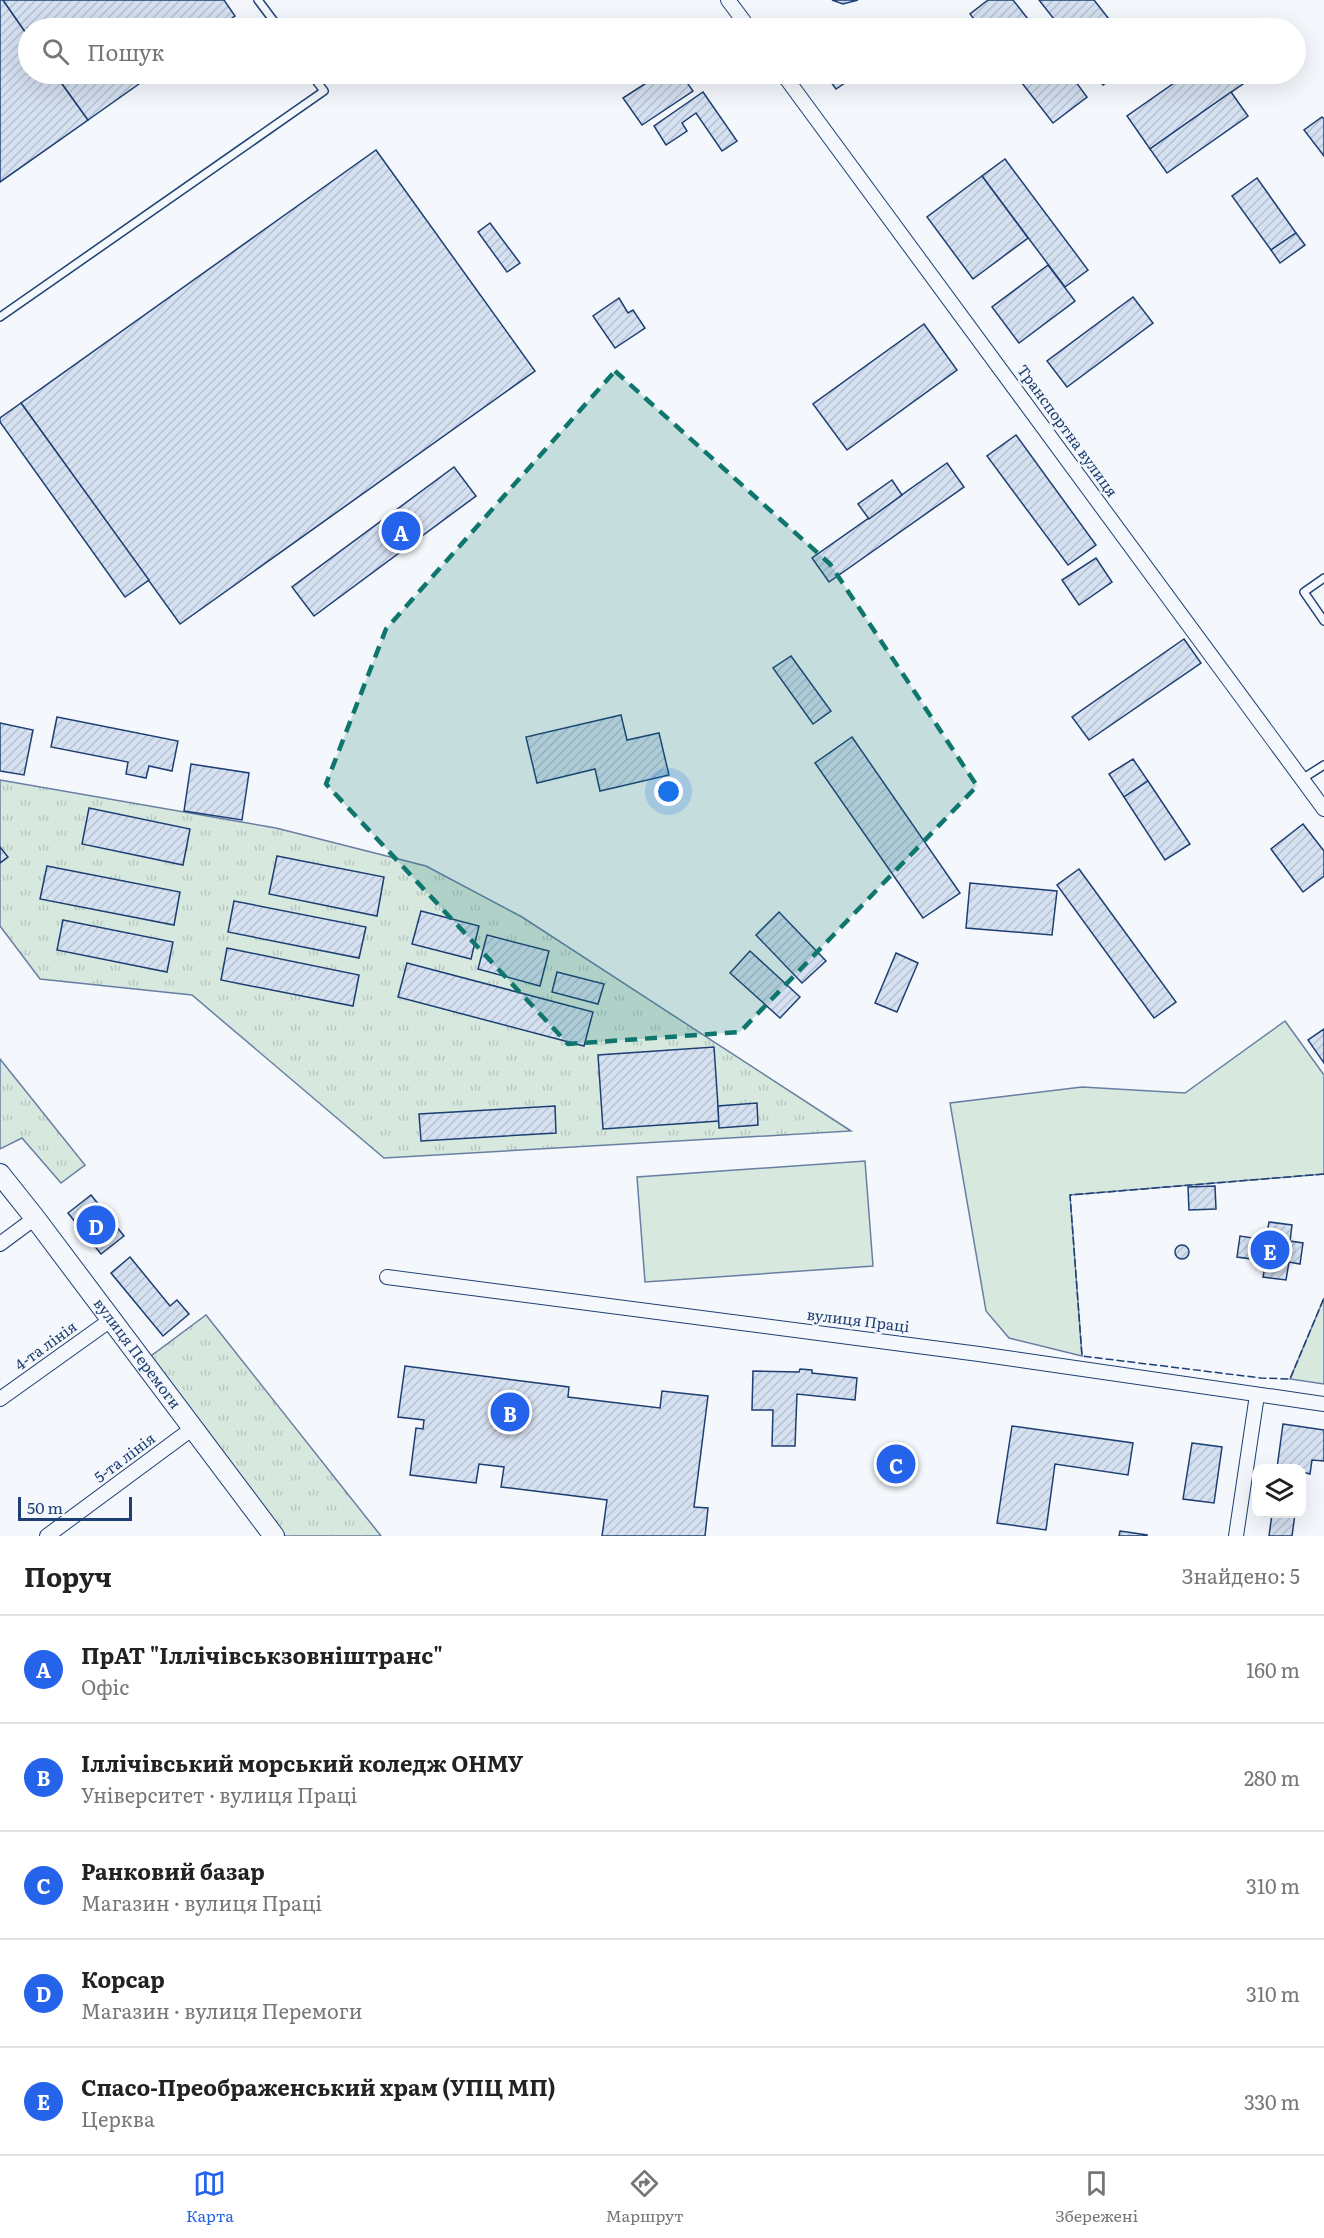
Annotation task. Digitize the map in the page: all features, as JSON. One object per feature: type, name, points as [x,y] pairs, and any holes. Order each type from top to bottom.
[{"type":"main road","name":"вулиця Перемоги","points":[[0,1174],[274,1536]]},
{"type":"street","points":[[728,0],[742,18]]},
{"type":"street","name":"Транспортна вулиця","points":[[790,84],[1324,809]]},
{"type":"street","points":[[0,1244],[35,1218]]},
{"type":"street","name":"вулиця Праці","points":[[387,1277],[980,1354],[1324,1404]]},
{"type":"street","name":"4-та лінія","points":[[0,1399],[112,1319]]},
{"type":"street","points":[[1236,1536],[1257,1395]]},
{"type":"street","name":"5-та лінія","points":[[47,1536],[193,1428]]},
{"type":"lane","points":[[258,0],[272,18]]},
{"type":"lane","points":[[0,306],[2,315],[324,92],[318,84]]},
{"type":"lane","points":[[1324,578],[1304,592],[1324,621]]},
{"type":"lane","points":[[1302,779],[1324,765]]},
{"type":"highlighted area","points":[[615,371],[830,564],[977,786],[740,1032],[568,1044],[326,784],[386,629]]},
{"type":"green space","points":[[0,780],[276,828],[426,866],[522,917],[851,1131],[384,1158],[192,995],[40,979],[0,926]]},
{"type":"green space","points":[[1285,1021],[1324,1075],[1324,1174],[1070,1195],[1082,1356],[1009,1338],[986,1311],[950,1103],[1082,1087],[1185,1093]]},
{"type":"green space","points":[[0,1059],[85,1165],[61,1183],[22,1138],[0,1149]]},
{"type":"green space","points":[[865,1161],[873,1266],[645,1282],[637,1177]]},
{"type":"green space","points":[[1324,1298],[1324,1384],[1290,1379]]},
{"type":"green space","points":[[206,1315],[381,1536],[285,1536],[147,1359]]},
{"type":"building","points":[[0,0],[3,0],[18,22],[18,84],[62,84],[88,120],[0,182]]},
{"type":"building","points":[[3,0],[224,0],[235,16],[232,18],[18,18],[18,22]]},
{"type":"building","points":[[832,0],[858,0],[843,4]]},
{"type":"building","points":[[988,0],[1013,0],[1027,18],[973,18],[970,14]]},
{"type":"building","points":[[1039,0],[1094,0],[1108,18],[1053,18]]},
{"type":"building","points":[[62,84],[139,84],[88,120]]},
{"type":"building","points":[[645,84],[688,84],[693,91],[642,125],[623,98]]},
{"type":"building","points":[[832,84],[843,84],[836,89]]},
{"type":"building","points":[[1023,84],[1077,84],[1087,97],[1053,123]]},
{"type":"building","points":[[1173,84],[1243,84],[1150,149],[1127,116]]},
{"type":"building","points":[[703,92],[737,141],[722,151],[696,113],[682,123],[687,131],[666,145],[654,126]]},
{"type":"building","points":[[1231,92],[1248,116],[1167,173],[1150,149]]},
{"type":"building","points":[[1322,117],[1324,119],[1324,156],[1304,130]]},
{"type":"building","points":[[376,150],[535,371],[180,624],[21,403]]},
{"type":"building","points":[[1005,159],[1088,270],[1065,287],[982,176]]},
{"type":"building","points":[[982,176],[1028,238],[973,279],[927,217]]},
{"type":"building","points":[[1257,178],[1296,233],[1271,250],[1232,196]]},
{"type":"building","points":[[490,223],[520,263],[507,272],[478,232]]},
{"type":"building","points":[[1296,233],[1305,245],[1280,263],[1271,250]]},
{"type":"building","points":[[1048,265],[1075,301],[1019,343],[992,307]]},
{"type":"building","points":[[1133,297],[1153,323],[1067,387],[1047,361]]},
{"type":"building","points":[[619,298],[628,313],[633,310],[645,328],[615,348],[593,316]]},
{"type":"building","points":[[924,324],[957,370],[847,450],[813,404]]},
{"type":"building","points":[[21,403],[149,580],[125,597],[0,422],[0,418]]},
{"type":"building","points":[[1016,435],[1096,545],[1068,565],[987,456]]},
{"type":"building","points":[[947,463],[964,487],[829,582],[812,558]]},
{"type":"building","points":[[454,467],[476,496],[314,616],[292,587]]},
{"type":"building","points":[[892,480],[902,495],[869,519],[858,504]]},
{"type":"building","points":[[1096,558],[1112,582],[1079,605],[1062,580]]},
{"type":"building","points":[[1184,639],[1201,663],[1089,740],[1072,717]]},
{"type":"building","points":[[791,656],[831,711],[813,724],[773,668]]},
{"type":"building","points":[[621,715],[627,740],[659,733],[669,775],[600,791],[595,769],[537,783],[526,737]]},
{"type":"building","points":[[57,717],[178,741],[172,771],[149,766],[146,778],[126,774],[128,762],[51,747]]},
{"type":"building","points":[[0,723],[33,730],[24,775],[0,771]]},
{"type":"building","points":[[852,737],[960,893],[923,918],[815,763]]},
{"type":"building","points":[[1133,759],[1148,781],[1124,797],[1109,774]]},
{"type":"building","points":[[191,764],[249,773],[242,820],[184,811]]},
{"type":"building","points":[[1148,781],[1190,844],[1165,860],[1124,797]]},
{"type":"building","points":[[89,808],[190,829],[183,865],[82,844]]},
{"type":"building","points":[[1303,824],[1324,851],[1324,876],[1303,892],[1271,849]]},
{"type":"building","points":[[0,847],[8,857],[0,863]]},
{"type":"building","points":[[277,856],[384,877],[377,916],[269,894]]},
{"type":"building","points":[[47,866],[180,892],[174,925],[40,899]]},
{"type":"building","points":[[1079,869],[1176,1002],[1154,1018],[1057,885]]},
{"type":"building","points":[[970,883],[1057,891],[1052,935],[966,928]]},
{"type":"building","points":[[234,901],[366,927],[359,958],[228,932]]},
{"type":"building","points":[[421,911],[479,926],[471,959],[412,944]]},
{"type":"building","points":[[779,912],[826,961],[802,983],[756,935]]},
{"type":"building","points":[[63,920],[173,942],[167,972],[57,950]]},
{"type":"building","points":[[487,935],[549,951],[540,986],[478,969]]},
{"type":"building","points":[[227,948],[359,975],[353,1006],[221,980]]},
{"type":"building","points":[[750,951],[800,997],[780,1018],[730,973]]},
{"type":"building","points":[[896,953],[918,963],[897,1012],[875,1003]]},
{"type":"building","points":[[407,963],[593,1012],[584,1046],[398,997]]},
{"type":"building","points":[[557,972],[604,984],[598,1004],[552,992]]},
{"type":"building","points":[[1324,1029],[1324,1063],[1308,1040]]},
{"type":"building","points":[[714,1047],[719,1121],[603,1129],[598,1055]]},
{"type":"building","points":[[757,1103],[758,1125],[719,1128],[718,1106]]},
{"type":"building","points":[[555,1106],[556,1133],[421,1141],[419,1114]]},
{"type":"building","points":[[1215,1186],[1216,1209],[1189,1210],[1188,1187]]},
{"type":"building","points":[[91,1195],[124,1236],[101,1254],[68,1213]]},
{"type":"building","points":[[1269,1222],[1292,1225],[1290,1241],[1303,1243],[1300,1264],[1289,1262],[1286,1280],[1263,1277],[1266,1261],[1237,1257],[1240,1236],[1266,1240]]},
{"type":"building","points":[[1179,1245],[1185,1245],[1189,1252],[1185,1259],[1179,1259],[1175,1255],[1175,1249]]},
{"type":"building","points":[[130,1257],[170,1306],[177,1300],[189,1314],[163,1336],[111,1273]]},
{"type":"building","points":[[405,1366],[569,1387],[568,1397],[660,1408],[662,1391],[708,1396],[694,1507],[708,1508],[705,1536],[602,1536],[607,1500],[501,1487],[504,1467],[479,1464],[476,1483],[410,1475],[416,1428],[423,1429],[424,1420],[398,1417]]},
{"type":"building","points":[[800,1369],[812,1370],[812,1373],[857,1378],[855,1400],[797,1394],[795,1446],[772,1446],[773,1410],[752,1410],[753,1371],[799,1372]]},
{"type":"building","points":[[1283,1424],[1324,1430],[1324,1461],[1312,1460],[1310,1474],[1306,1473],[1306,1464],[1278,1464]]},
{"type":"building","points":[[1012,1426],[1133,1443],[1128,1475],[1055,1464],[1046,1530],[997,1523]]},
{"type":"building","points":[[1192,1443],[1222,1447],[1214,1503],[1183,1499]]},
{"type":"building","points":[[1271,1518],[1294,1518],[1292,1536],[1269,1536]]},
{"type":"building","points":[[1120,1531],[1147,1535],[1147,1536],[1119,1536]]},
{"type":"fence","points":[[1324,1174],[1070,1195],[1082,1356],[1261,1378],[1290,1379],[1324,1298]]},
{"type":"place","name":"ПрАТ \"Іллічівськзовніштранс\"","points":[[401,531]]},
{"type":"place","name":"Корсар","points":[[96,1225]]},
{"type":"place","name":"Спасо-Преображенський храм (УПЦ МП)","points":[[1270,1250]]},
{"type":"place","name":"Іллічівський морський коледж ОНМУ","points":[[510,1412]]},
{"type":"place","name":"Ранковий базар","points":[[896,1464]]}]
